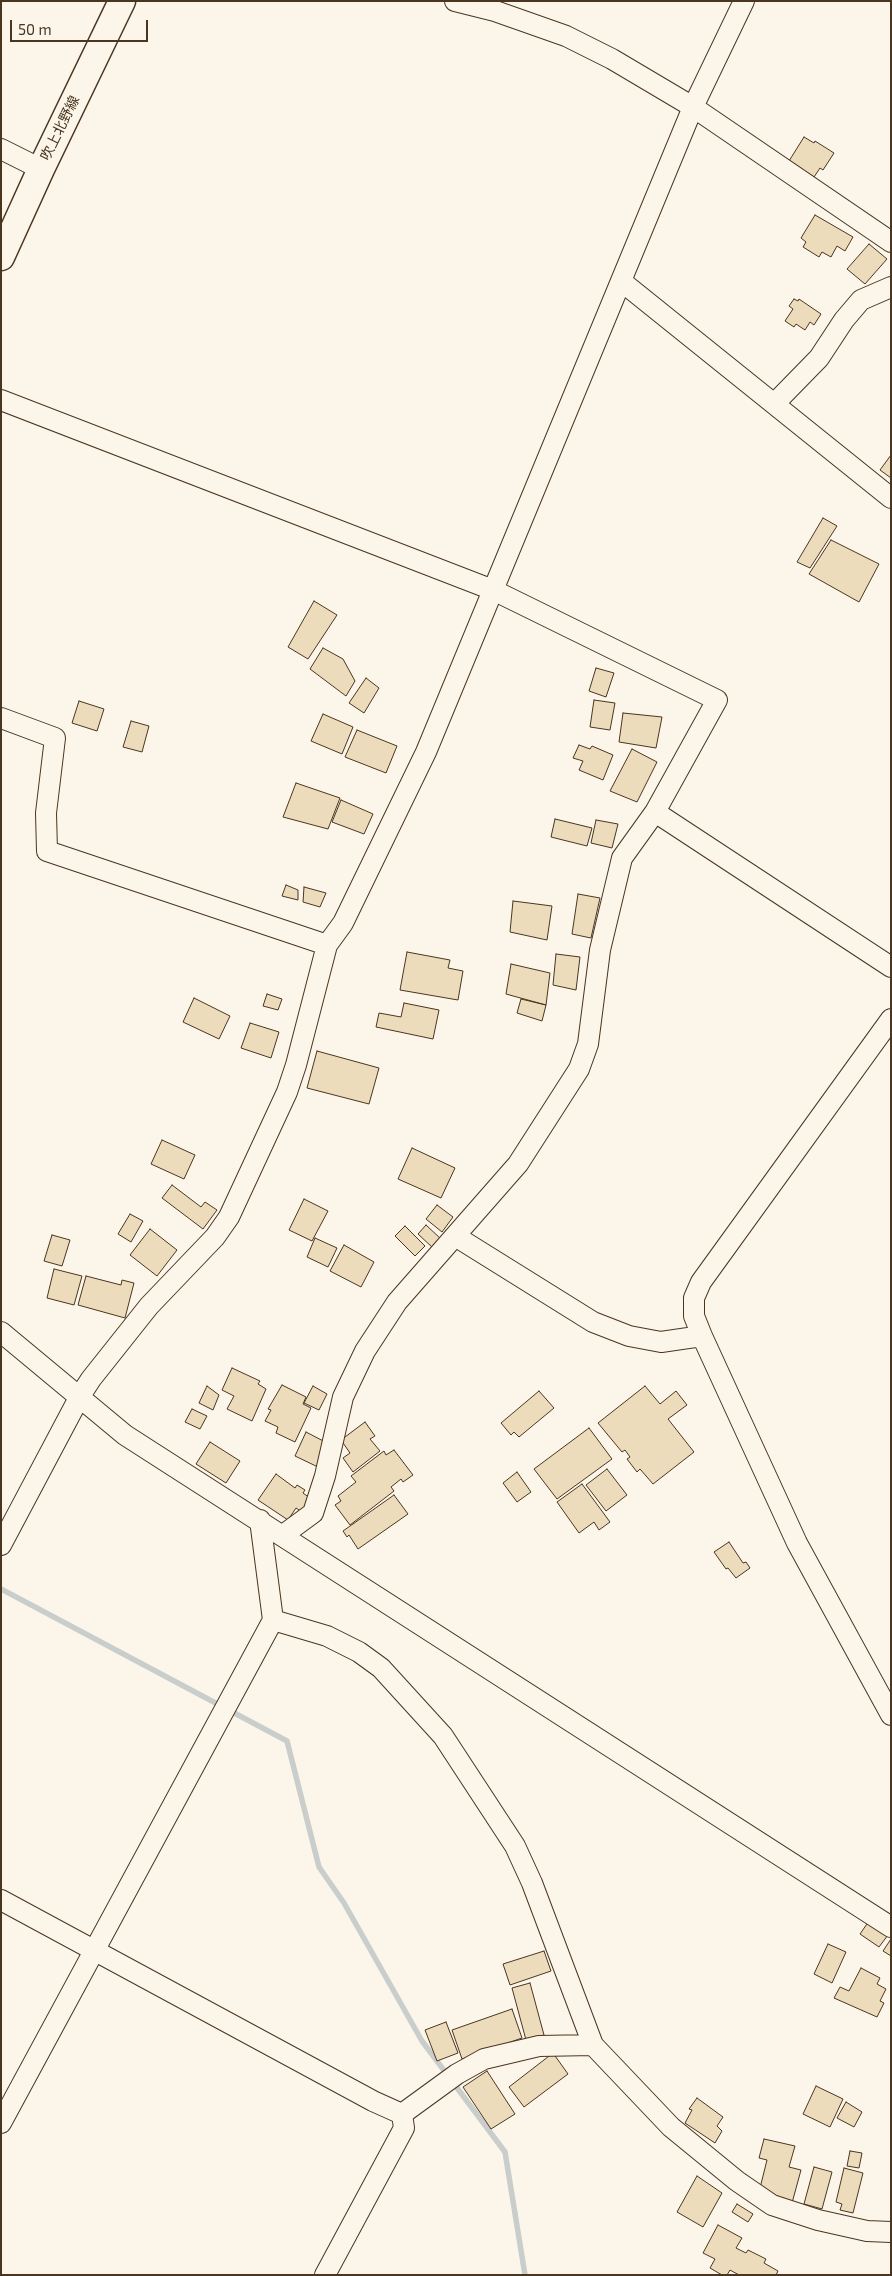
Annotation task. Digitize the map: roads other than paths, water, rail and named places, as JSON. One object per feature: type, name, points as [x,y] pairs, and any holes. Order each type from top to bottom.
[{"type":"main road","name":"吹上北野線","points":[[1,257],[40,169],[122,1]]},
{"type":"street","points":[[455,1],[495,11],[566,36],[612,59],[693,107],[891,242]]},
{"type":"street","points":[[1,1545],[80,1396],[123,1337],[149,1306],[215,1237],[229,1217],[287,1092],[296,1066],[327,945],[343,923],[426,752],[693,107],[744,1]]},
{"type":"street","points":[[1,149],[40,169]]},
{"type":"street","points":[[621,281],[891,498]]},
{"type":"street","points":[[775,403],[819,358],[844,320],[861,300],[891,286]]},
{"type":"street","points":[[1,400],[493,590],[717,700],[656,812],[622,858],[600,950],[593,1017],[588,1044],[579,1069],[518,1164],[397,1302],[365,1351],[343,1397],[325,1476],[313,1513],[282,1535]]},
{"type":"street","points":[[1,718],[55,738],[46,813],[47,851],[327,945]]},
{"type":"street","points":[[656,812],[891,967]]},
{"type":"street","points":[[891,1019],[701,1282],[694,1298],[694,1316],[702,1336],[797,1543],[891,1715]]},
{"type":"street","points":[[455,1236],[593,1322],[629,1336],[661,1342],[702,1336]]},
{"type":"street","points":[[1,1332],[125,1435],[891,1927]]},
{"type":"street","points":[[1,2124],[273,1620],[260,1520]]},
{"type":"street","points":[[273,1620],[327,1636],[359,1652],[381,1668],[443,1736],[518,1853],[532,1883],[593,2044],[671,2127],[736,2181],[772,2205],[818,2220],[866,2231],[891,2232]]},
{"type":"street","points":[[1,1900],[373,2101],[402,2114]]},
{"type":"street","points":[[402,2114],[457,2074],[484,2059],[538,2046],[593,2044]]},
{"type":"street","points":[[325,2275],[404,2128],[402,2114]]},
{"type":"waterway","points":[[1,1589],[287,1741],[319,1867],[344,1903],[422,2041],[505,2152],[525,2275]]}]
